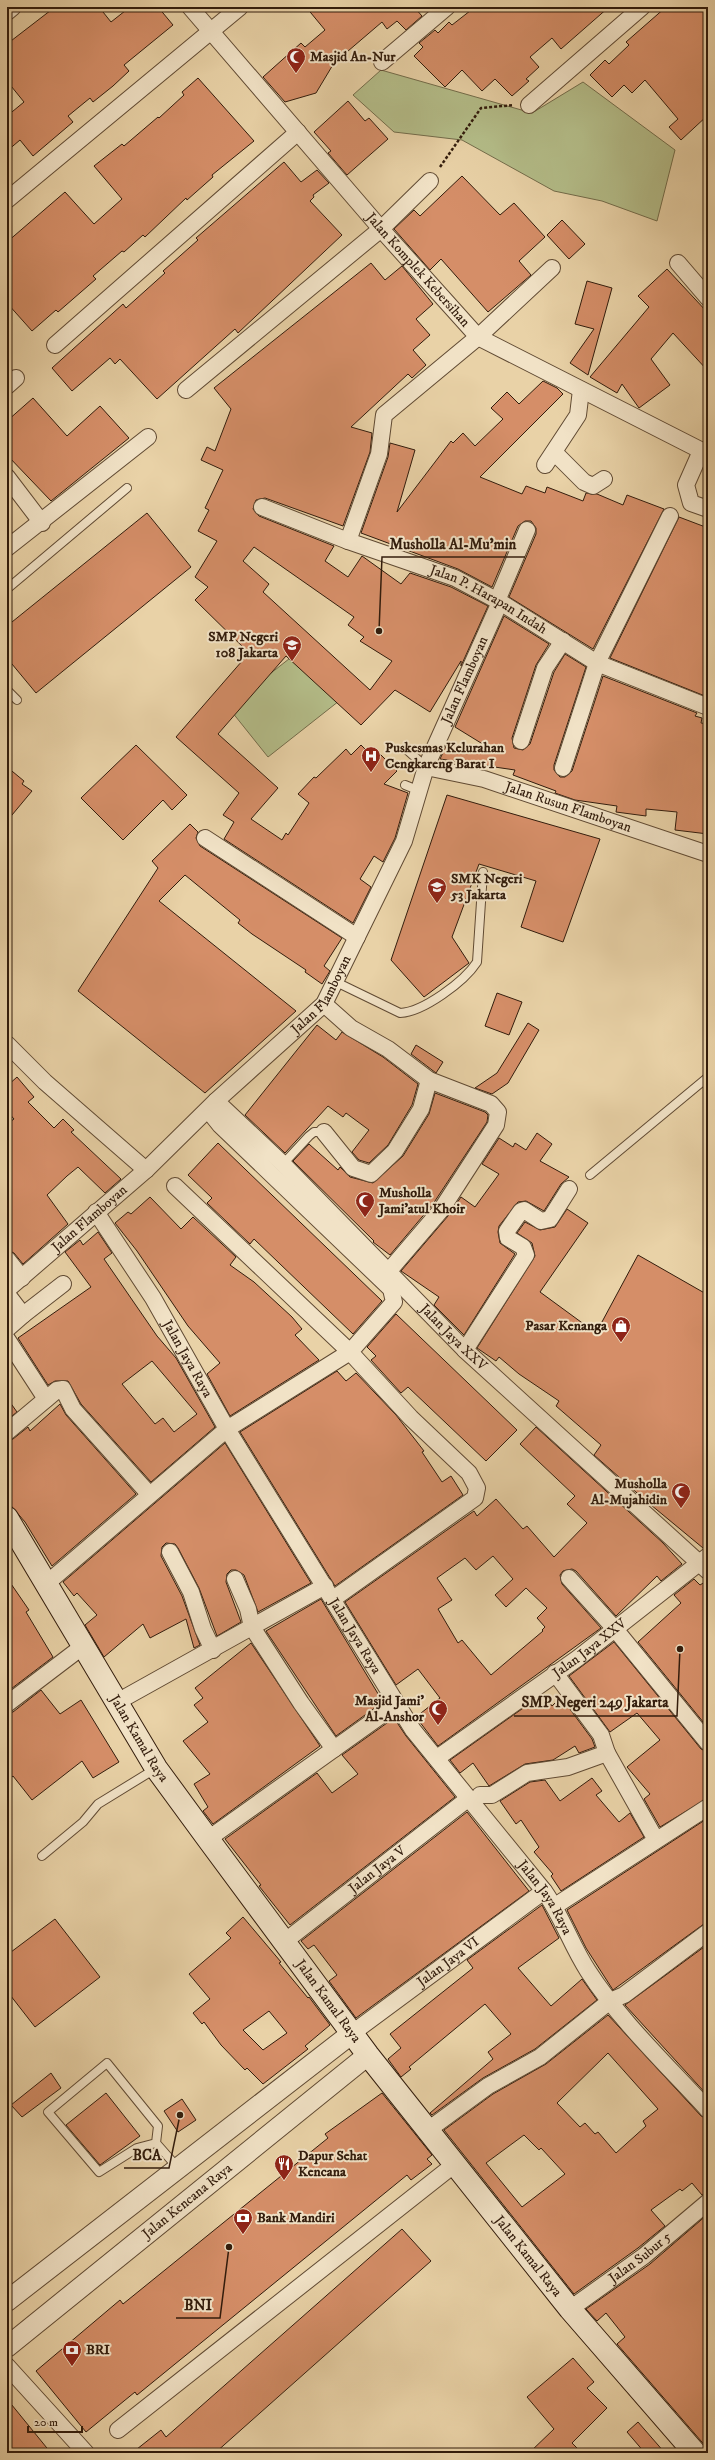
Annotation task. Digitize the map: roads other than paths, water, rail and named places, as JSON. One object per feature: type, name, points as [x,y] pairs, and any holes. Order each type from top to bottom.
[{"type":"main road","name":"Jalan Kamal Raya","points":[[7,1518],[82,1647],[156,1768],[208,1840],[368,2056],[570,2309],[694,2453]]},
{"type":"street","points":[[7,12],[13,7]]},
{"type":"street","name":"Jalan Komplek Kebersihan","points":[[190,7],[381,229],[478,337],[705,453]]},
{"type":"street","points":[[7,200],[240,7]]},
{"type":"street","points":[[382,62],[447,7]]},
{"type":"street","points":[[529,105],[642,7]]},
{"type":"street","points":[[55,345],[298,132]]},
{"type":"street","points":[[186,390],[381,229],[430,181]]},
{"type":"street","points":[[678,263],[708,298]]},
{"type":"street","points":[[348,541],[379,454],[384,415],[478,337],[552,268]]},
{"type":"street","points":[[545,465],[578,415],[581,390]]},
{"type":"street","points":[[7,548],[42,523],[148,437]]},
{"type":"street","points":[[554,452],[584,482],[593,486],[604,479]]},
{"type":"street","points":[[705,453],[686,485],[691,503],[708,509]]},
{"type":"street","points":[[7,477],[42,523]]},
{"type":"street","name":"Jalan P. Harapan Indah","points":[[262,507],[348,541],[455,578],[498,601],[597,663],[708,708]]},
{"type":"street","points":[[563,768],[597,663],[620,622],[670,516]]},
{"type":"street","name":"Jalan Flamboyan","points":[[7,1290],[146,1170],[212,1106],[324,1004],[404,840],[412,788],[426,767],[527,530]]},
{"type":"street","points":[[521,741],[545,668],[563,641]]},
{"type":"street","name":"Jalan Rusun Flamboyan","points":[[426,767],[484,779],[708,854]]},
{"type":"street","points":[[205,838],[357,937]]},
{"type":"street","points":[[324,1004],[351,1028],[388,1049],[429,1080],[491,1104],[498,1112],[498,1117],[480,1153],[441,1210],[388,1272]]},
{"type":"street","points":[[7,1044],[45,1082],[146,1170]]},
{"type":"street","points":[[324,1132],[353,1168],[370,1174],[395,1150],[421,1108],[429,1080]]},
{"type":"street","points":[[46,1584],[149,1494],[227,1429],[350,1352],[394,1302],[390,1289],[220,1126],[212,1106]]},
{"type":"street","name":"Jalan Jaya XXV","points":[[212,1106],[283,1164],[465,1350],[706,1563],[437,1758]]},
{"type":"street","points":[[117,1702],[252,1627],[329,1593],[476,1498],[478,1488],[469,1473],[411,1418],[350,1352],[175,1186]]},
{"type":"street","points":[[465,1350],[526,1255],[523,1247],[508,1238],[507,1231],[521,1211],[524,1210],[542,1220],[550,1220],[569,1189]]},
{"type":"street","name":"Jalan Jaya Raya","points":[[96,1212],[154,1298],[227,1429],[413,1730],[437,1758],[474,1796],[544,1890],[555,1906],[587,1970],[610,2001],[705,2101]]},
{"type":"street","points":[[7,1259],[22,1278]]},
{"type":"street","points":[[7,1329],[63,1284]]},
{"type":"street","points":[[7,1294],[23,1315]]},
{"type":"street","points":[[7,1339],[46,1399]]},
{"type":"street","points":[[7,1432],[57,1390],[63,1389],[73,1409],[149,1494]]},
{"type":"street","points":[[170,1552],[191,1592],[213,1650]]},
{"type":"street","points":[[569,1578],[615,1629],[708,1743]]},
{"type":"street","points":[[235,1579],[248,1609],[252,1627],[301,1703],[334,1749]]},
{"type":"street","points":[[7,1704],[82,1647]]},
{"type":"street","points":[[555,1673],[601,1735],[607,1753],[656,1840]]},
{"type":"street","points":[[208,1840],[397,1704]]},
{"type":"street","points":[[474,1796],[492,1795],[527,1773],[568,1768],[607,1753]]},
{"type":"street","name":"Jalan Jaya V","points":[[284,1942],[474,1796]]},
{"type":"street","points":[[555,1906],[708,1807]]},
{"type":"street","name":"Jalan Jaya VI","points":[[351,2034],[544,1890]]},
{"type":"street","points":[[428,2130],[488,2086],[540,2057],[610,2001],[624,1995],[708,1932]]},
{"type":"street","points":[[7,2301],[351,2034]]},
{"type":"street","name":"Jalan Kencana Raya","points":[[7,2347],[368,2056]]},
{"type":"street","points":[[118,2430],[454,2164]]},
{"type":"street","name":"Jalan Subur 5","points":[[570,2309],[644,2256],[708,2202]]},
{"type":"street","points":[[7,2366],[86,2453]]},
{"type":"street","points":[[700,2453],[708,2448]]},
{"type":"lane","points":[[7,589],[127,488]]},
{"type":"lane","points":[[7,690],[17,700]]},
{"type":"lane","points":[[406,749],[426,767]]},
{"type":"lane","points":[[336,982],[400,1013],[410,1013],[458,984],[469,974],[477,962],[483,872]]},
{"type":"lane","points":[[590,1175],[708,1077]]},
{"type":"lane","points":[[283,1164],[314,1132],[324,1132]]},
{"type":"lane","points":[[42,1856],[83,1822],[98,1804],[156,1768]]},
{"type":"lane","points":[[156,2143],[136,2148],[99,2172],[48,2112],[107,2063],[158,2126],[156,2143],[178,2168]]},
{"type":"place","name":"Masjid An-Nur","points":[[296,74]]},
{"type":"place","name":"Musholla Al-Mu'min","points":[[379,631]]},
{"type":"place","name":"SMP Negeri 108 Jakarta","points":[[292,662]]},
{"type":"place","name":"Puskesmas Kelurahan Cengkareng Barat I","points":[[371,773]]},
{"type":"place","name":"SMK Negeri 53 Jakarta","points":[[437,904]]},
{"type":"place","name":"Musholla Jami'atul Khoir","points":[[365,1218]]},
{"type":"place","name":"Pasar Kenanga","points":[[621,1343]]},
{"type":"place","name":"Musholla Al-Mujahidin","points":[[681,1509]]},
{"type":"place","name":"SMP Negeri 249 Jakarta","points":[[680,1649]]},
{"type":"place","name":"Masjid Jami' Al-Anshor","points":[[438,1726]]},
{"type":"place","name":"BCA","points":[[180,2115]]},
{"type":"place","name":"Dapur Sehat Kencana","points":[[284,2181]]},
{"type":"place","name":"Bank Mandiri","points":[[243,2235]]},
{"type":"place","name":"BNI","points":[[229,2247]]},
{"type":"place","name":"BRI","points":[[72,2367]]}]
